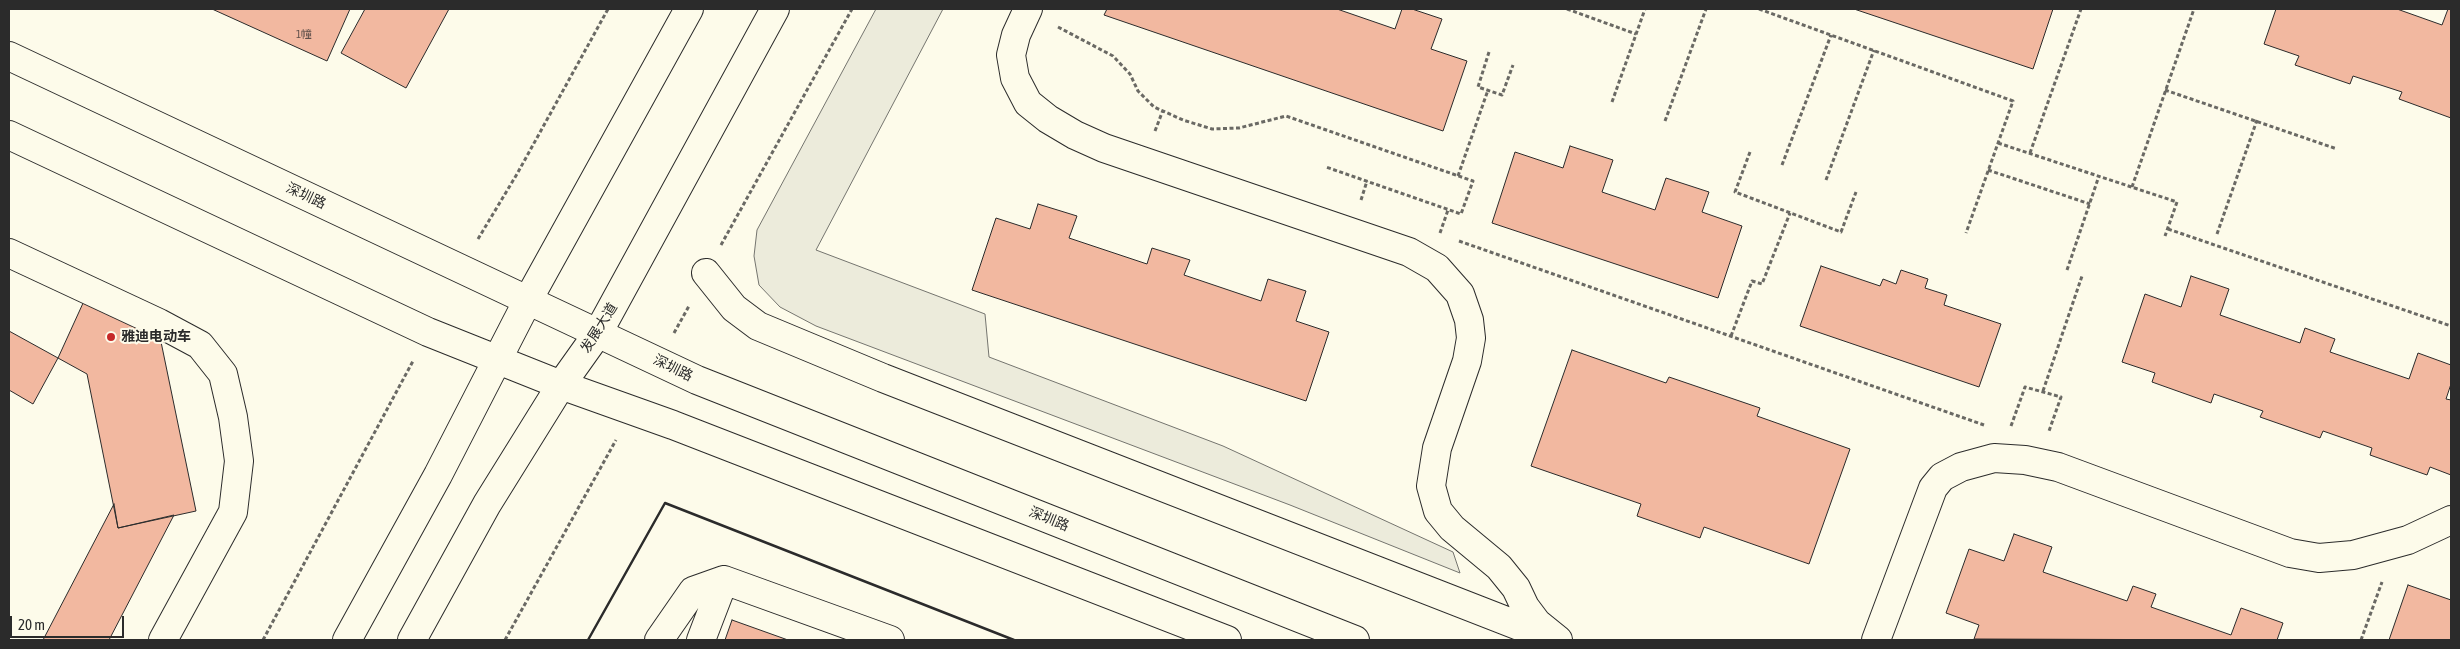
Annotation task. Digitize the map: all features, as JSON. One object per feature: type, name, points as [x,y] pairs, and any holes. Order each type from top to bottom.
[{"type":"street","points":[[347,640],[499,359],[528,300],[689,9]]},
{"type":"street","name":"发展大道","points":[[412,640],[487,504],[561,385],[598,333],[775,9]]},
{"type":"street","points":[[1028,10],[1016,35],[1011,55],[1015,78],[1028,103],[1048,119],[1075,135],[1104,148],[1409,252],[1437,268],[1460,294],[1469,320],[1471,338],[1467,361],[1437,448],[1432,486],[1438,511],[1452,528],[1499,567],[1516,588],[1525,607],[1537,622],[1557,640]]},
{"type":"street","name":"深圳路","points":[[9,56],[697,380],[1355,640]]},
{"type":"street","points":[[9,135],[428,332],[561,385],[1227,640]]},
{"type":"street","points":[[9,253],[200,345],[222,374],[233,417],[239,461],[233,512],[163,640]]},
{"type":"street","points":[[706,273],[734,308],[758,326],[883,378],[1557,640]]},
{"type":"street","points":[[1876,640],[1933,488],[1942,477],[1961,467],[1994,458],[2025,460],[2058,467],[2290,554],[2319,558],[2353,555],[2408,540],[2451,520]]},
{"type":"street","points":[[659,640],[694,591],[724,580],[890,640]]},
{"type":"street","points":[[701,640],[724,580]]},
{"type":"path","points":[[659,361],[852,9]]},
{"type":"path","points":[[1567,9],[1636,34]]},
{"type":"path","points":[[1612,102],[1645,9]]},
{"type":"path","points":[[1665,121],[1706,9]]},
{"type":"path","points":[[1759,9],[2013,101],[1966,233]]},
{"type":"path","points":[[2030,153],[2081,9]]},
{"type":"path","points":[[2132,188],[2194,9]]},
{"type":"path","points":[[1028,10],[1113,56],[1130,74],[1138,91],[1154,107],[1183,120],[1212,129],[1239,128],[1286,116],[1473,181],[1461,214],[1326,167]]},
{"type":"path","points":[[1782,165],[1831,35]]},
{"type":"path","points":[[1826,180],[1874,50]]},
{"type":"path","points":[[1489,52],[1478,87],[1502,95],[1513,65]]},
{"type":"path","points":[[1458,176],[1488,90]]},
{"type":"path","points":[[2165,90],[2337,149]]},
{"type":"path","points":[[2217,234],[2257,120]]},
{"type":"path","points":[[1998,143],[2177,202],[2165,236]]},
{"type":"path","points":[[1750,152],[1735,192],[1790,213],[1841,232],[1856,192]]},
{"type":"path","points":[[1988,170],[2090,204]]},
{"type":"path","points":[[2067,270],[2099,176]]},
{"type":"path","points":[[1731,336],[1752,280],[1762,284],[1790,213]]},
{"type":"path","points":[[2168,228],[2451,326]]},
{"type":"path","points":[[1449,238],[1990,427]]},
{"type":"path","points":[[2043,391],[2082,276]]},
{"type":"path","points":[[2009,434],[2025,386],[2061,397],[2047,438]]},
{"type":"path","points":[[505,640],[633,411]]},
{"type":"path","points":[[2361,640],[2382,580]]},
{"type":"shaded area","points":[[876,9],[943,9],[816,250],[985,314],[989,357],[1223,446],[1453,552],[1460,573],[1290,505],[816,326],[780,307],[759,285],[754,256],[757,230]]},
{"type":"building","points":[[212,9],[350,9],[327,61]]},
{"type":"building","points":[[365,9],[449,9],[406,88],[341,53]]},
{"type":"building","points":[[1107,9],[1337,9],[1395,29],[1402,9],[1412,9],[1442,19],[1431,49],[1467,61],[1443,131],[1104,15]]},
{"type":"building","points":[[1854,9],[2053,9],[2033,69]]},
{"type":"building","points":[[2276,9],[2397,9],[2442,25],[2448,9],[2451,9],[2451,118],[2399,99],[2402,92],[2353,76],[2350,84],[2295,65],[2299,56],[2264,44]]},
{"type":"building","points":[[1570,146],[1613,160],[1602,192],[1655,210],[1666,178],[1709,192],[1702,212],[1742,226],[1718,298],[1492,223],[1515,152],[1563,168]]},
{"type":"building","points":[[1038,204],[1077,216],[1069,238],[1147,264],[1152,248],[1190,260],[1184,275],[1261,301],[1268,279],[1306,291],[1296,321],[1329,332],[1306,401],[972,290],[996,218],[1030,229]]},
{"type":"building","points":[[1821,266],[1880,286],[1883,279],[1896,284],[1901,270],[1928,279],[1925,288],[1947,295],[1944,305],[2001,324],[1979,387],[1800,326]]},
{"type":"building","points":[[2191,276],[2229,289],[2220,315],[2300,343],[2305,328],[2335,339],[2330,352],[2409,379],[2418,353],[2451,365],[2451,384],[2446,399],[2451,400],[2451,475],[2430,467],[2427,475],[2370,455],[2372,448],[2323,431],[2320,438],[2260,417],[2263,411],[2214,394],[2211,403],[2152,382],[2155,373],[2122,362],[2145,294],[2181,307]]},
{"type":"building","points":[[84,301],[160,337],[196,511],[118,528],[87,374],[58,358]]},
{"type":"building","points":[[9,331],[58,358],[33,404],[9,390]]},
{"type":"building","points":[[1572,350],[1666,383],[1669,377],[1760,408],[1757,416],[1850,449],[1809,564],[1704,527],[1700,538],[1637,516],[1641,504],[1531,466]]},
{"type":"building","points":[[114,504],[118,528],[174,515],[109,640],[43,640]]},
{"type":"building","points":[[2014,534],[2052,547],[2043,572],[2127,601],[2133,586],[2156,594],[2151,607],[2231,635],[2241,608],[2283,623],[2277,640],[1974,639],[1979,625],[1946,613],[1969,549],[2004,561]]},
{"type":"building","points":[[2408,585],[2451,600],[2451,640],[2389,640]]},
{"type":"building","points":[[732,620],[788,640],[725,640]]},
{"type":"wall","points":[[588,640],[665,503],[1014,640]]},
{"type":"place","name":"雅迪电动车","points":[[111,337]]}]
